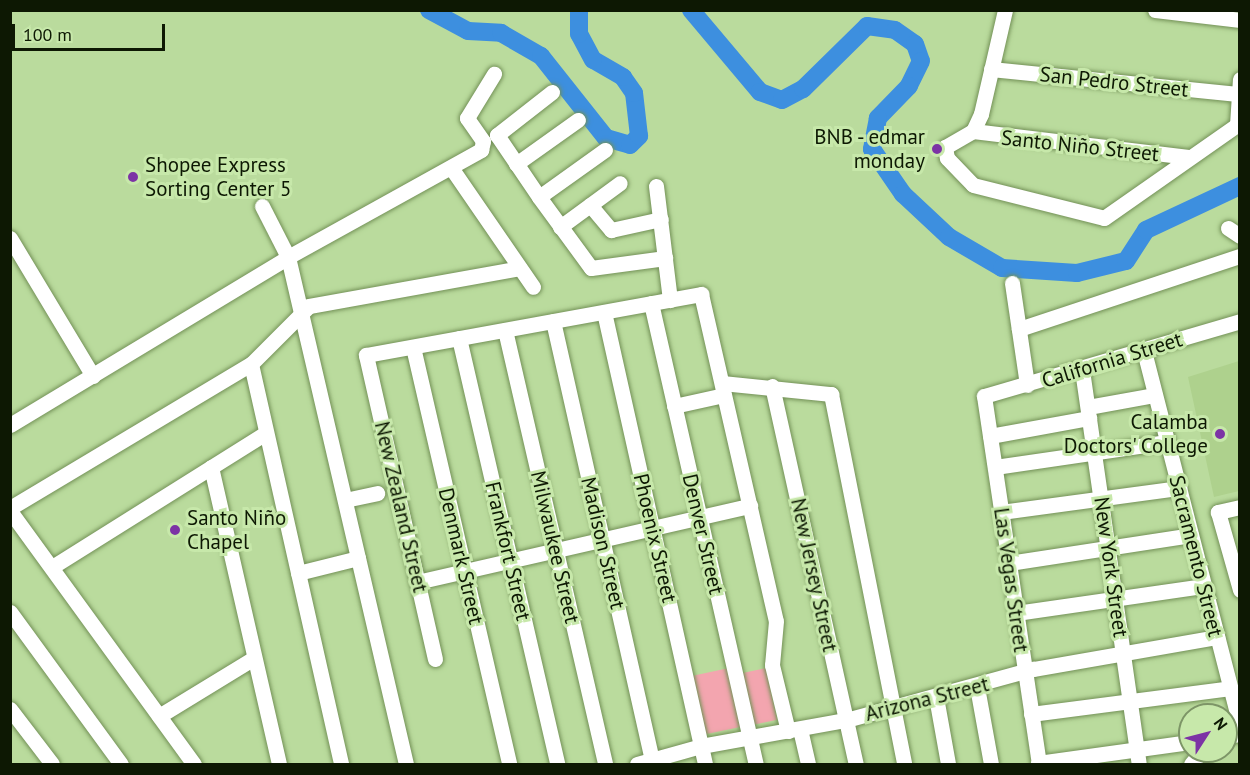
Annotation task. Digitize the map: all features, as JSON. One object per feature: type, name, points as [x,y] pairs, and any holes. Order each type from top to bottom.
[{"type":"street","points":[[1005,10],[973,131],[945,147],[947,158],[973,185],[1104,218],[1238,124],[1239,86]]},
{"type":"street","points":[[1155,10],[1239,20]]},
{"type":"street","name":"San Pedro Street","points":[[991,69],[1239,86]]},
{"type":"street","points":[[10,425],[288,257],[452,169],[483,148],[467,118],[494,74]]},
{"type":"street","points":[[552,92],[497,135],[516,165],[560,227],[595,270],[666,258]]},
{"type":"street","points":[[516,165],[578,120]]},
{"type":"street","name":"Santo Niño Street","points":[[973,131],[1188,157]]},
{"type":"street","points":[[539,197],[604,150]]},
{"type":"street","points":[[452,169],[533,287]]},
{"type":"street","points":[[560,227],[620,183]]},
{"type":"street","points":[[656,186],[670,300]]},
{"type":"street","points":[[590,205],[611,230],[661,219]]},
{"type":"street","points":[[262,206],[288,257],[406,765]]},
{"type":"street","points":[[10,238],[93,376]]},
{"type":"street","points":[[1019,329],[1239,256]]},
{"type":"street","points":[[194,765],[10,510],[251,364],[302,313],[315,305],[520,268]]},
{"type":"street","points":[[1012,283],[1027,385]]},
{"type":"street","points":[[413,347],[701,294],[776,621],[772,665],[808,765]]},
{"type":"street","name":"Denver Street","points":[[651,303],[756,765]]},
{"type":"street","name":"Phoenix Street","points":[[603,312],[654,530],[705,765]]},
{"type":"street","name":"Madison Street","points":[[553,321],[652,761]]},
{"type":"street","name":"California Street","points":[[984,396],[1082,370],[1239,321]]},
{"type":"street","name":"Milwaukee Street","points":[[505,330],[605,765]]},
{"type":"street","name":"Frankfort Street","points":[[459,338],[557,765]]},
{"type":"street","name":"New Zealand Street","points":[[413,347],[366,355],[435,659]]},
{"type":"street","name":"Denmark Street","points":[[413,347],[509,765]]},
{"type":"street","name":"Sacramento Street","points":[[1144,351],[1239,726]]},
{"type":"street","points":[[251,364],[341,765]]},
{"type":"street","name":"New York Street","points":[[1082,370],[1138,757]]},
{"type":"street","points":[[674,406],[723,389],[772,386],[831,394],[904,765]]},
{"type":"street","name":"New Jersey Street","points":[[772,386],[856,765]]},
{"type":"street","points":[[990,436],[1155,395]]},
{"type":"street","name":"Las Vegas Street","points":[[984,396],[1038,764]]},
{"type":"street","points":[[52,567],[266,433]]},
{"type":"street","points":[[995,467],[1167,442]]},
{"type":"street","points":[[211,466],[279,765]]},
{"type":"street","points":[[1001,512],[1179,488]]},
{"type":"street","points":[[345,500],[377,494]]},
{"type":"street","points":[[417,582],[654,530],[750,506]]},
{"type":"street","points":[[1239,507],[1218,512],[1239,590]]},
{"type":"street","points":[[1009,563],[1191,535]]},
{"type":"street","points":[[298,573],[358,558]]},
{"type":"street","points":[[1016,613],[1204,586]]},
{"type":"street","points":[[10,612],[121,765]]},
{"type":"street","name":"Arizona Street","points":[[637,765],[700,746],[750,739],[846,720],[977,687],[1025,672],[1217,638]]},
{"type":"street","points":[[159,716],[255,658]]},
{"type":"street","points":[[977,687],[991,765]]},
{"type":"street","points":[[1031,714],[1230,688]]},
{"type":"street","points":[[936,697],[948,765]]},
{"type":"street","points":[[10,709],[52,765]]},
{"type":"street","points":[[1038,764],[1138,757],[1178,745]]},
{"type":"shaded area","name":"Calamba Doctors' College","points":[[1239,361],[1239,491],[1214,497],[1188,377]]},
{"type":"shaded area","points":[[729,668],[741,727],[704,735],[692,676]]},
{"type":"shaded area","points":[[766,668],[777,720],[753,725],[742,673]]},
{"type":"waterway","points":[[429,10],[468,31],[501,33],[541,56],[606,138],[630,145],[639,136],[634,93],[623,77],[593,60],[579,34],[579,10]]},
{"type":"waterway","points":[[691,10],[760,92],[782,100],[803,89],[867,26],[895,30],[915,44],[921,61],[909,86],[878,118],[872,149],[903,194],[949,237],[1002,268],[1077,273],[1126,261],[1146,230],[1240,186]]},
{"type":"place","name":"BNB - edmar monday","points":[[937,149]]},
{"type":"place","name":"Shopee Express Sorting Center 5","points":[[133,177]]},
{"type":"place","name":"Calamba Doctors' College","points":[[1220,434]]},
{"type":"place","name":"Santo Niño Chapel","points":[[175,530]]}]
